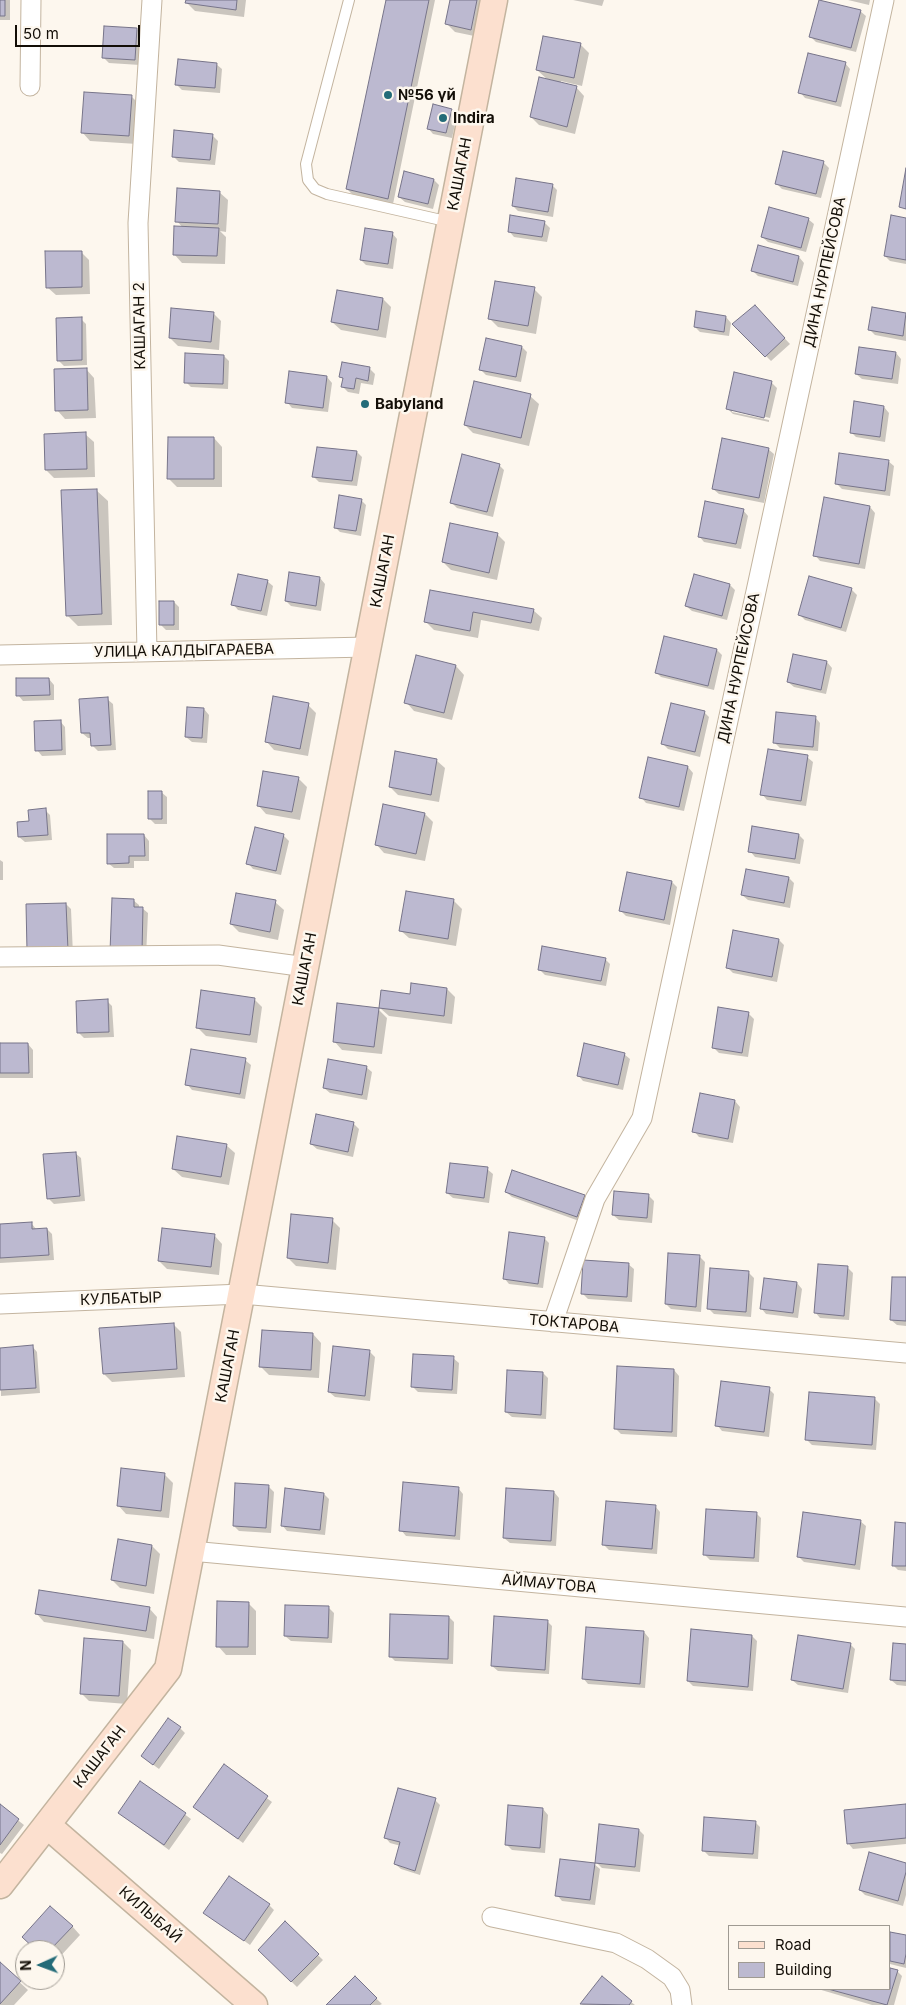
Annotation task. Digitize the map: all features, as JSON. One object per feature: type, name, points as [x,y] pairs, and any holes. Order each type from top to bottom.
[{"type":"street","points":[[30,86],[31,0]]},
{"type":"street","name":"КАШАГАН 2","points":[[147,652],[138,222],[152,0]]},
{"type":"street","name":"КАШАГАН","points":[[0,1885],[168,1669],[494,0]]},
{"type":"street","name":"ДИНА НУРПЕЙСОВА","points":[[553,1322],[595,1199],[642,1118],[884,0]]},
{"type":"street","name":"УЛИЦА КАЛДЫГАРАЕВА","points":[[0,655],[368,647]]},
{"type":"street","points":[[0,958],[218,955],[306,968]]},
{"type":"street","name":"ТОКТАРОВА","points":[[242,1294],[906,1353]]},
{"type":"street","name":"КУЛБАТЫР","points":[[0,1304],[242,1294]]},
{"type":"street","name":"АЙМАУТОВА","points":[[191,1551],[906,1617]]},
{"type":"street","name":"КИЛЫБАЙ","points":[[47,1825],[254,2005]]},
{"type":"street","points":[[492,1917],[616,1943],[647,1959],[672,1977],[680,1990],[682,2005]]},
{"type":"lane","points":[[349,0],[306,164],[308,180],[315,190],[327,194],[451,222]]},
{"type":"building","points":[[0,0],[5,0],[5,16],[0,16]]},
{"type":"building","points":[[186,0],[237,0],[236,10],[185,3]]},
{"type":"building","name":"№56 үй","points":[[386,0],[429,0],[388,199],[346,189]]},
{"type":"building","points":[[450,0],[477,0],[471,30],[445,24]]},
{"type":"building","points":[[819,0],[861,10],[851,48],[809,37]]},
{"type":"building","points":[[104,26],[137,28],[135,60],[102,58]]},
{"type":"building","points":[[543,36],[581,43],[574,78],[536,70]]},
{"type":"building","points":[[808,53],[846,62],[836,102],[798,93]]},
{"type":"building","points":[[178,59],[217,63],[215,88],[175,85]]},
{"type":"building","points":[[539,77],[577,86],[567,127],[530,117]]},
{"type":"building","points":[[84,92],[132,95],[129,136],[81,133]]},
{"type":"building","points":[[433,104],[452,109],[446,133],[427,129]]},
{"type":"building","points":[[174,130],[213,134],[210,160],[172,157]]},
{"type":"building","points":[[783,151],[824,161],[816,194],[775,184]]},
{"type":"building","points":[[906,168],[906,209],[899,207]]},
{"type":"building","points":[[404,171],[434,179],[428,204],[398,197]]},
{"type":"building","points":[[516,178],[553,184],[548,212],[512,206]]},
{"type":"building","points":[[177,188],[220,191],[218,224],[175,222]]},
{"type":"building","points":[[769,207],[809,218],[801,248],[761,237]]},
{"type":"building","points":[[510,215],[545,221],[542,237],[508,232]]},
{"type":"building","points":[[891,215],[906,218],[906,260],[884,256]]},
{"type":"building","points":[[174,226],[219,228],[217,256],[173,255]]},
{"type":"building","points":[[365,228],[393,232],[388,264],[360,260]]},
{"type":"building","points":[[758,245],[799,256],[793,282],[751,271]]},
{"type":"building","points":[[45,251],[82,251],[82,287],[46,288]]},
{"type":"building","points":[[495,281],[535,287],[528,326],[488,319]]},
{"type":"building","points":[[337,290],[383,298],[378,330],[331,322]]},
{"type":"building","points":[[755,305],[785,338],[765,357],[732,324]]},
{"type":"building","points":[[872,307],[906,313],[903,336],[868,330]]},
{"type":"building","points":[[171,308],[214,312],[211,342],[169,338]]},
{"type":"building","points":[[696,311],[726,316],[724,332],[694,327]]},
{"type":"building","points":[[82,317],[82,360],[57,361],[56,318]]},
{"type":"building","points":[[486,338],[522,346],[516,377],[479,370]]},
{"type":"building","points":[[859,347],[896,352],[892,379],[855,374]]},
{"type":"building","points":[[185,353],[224,355],[223,384],[184,383]]},
{"type":"building","points":[[342,362],[370,367],[368,381],[356,378],[354,389],[341,387],[343,378],[339,377]]},
{"type":"building","points":[[87,368],[88,410],[55,411],[54,369]]},
{"type":"building","points":[[289,371],[327,376],[323,408],[285,403]]},
{"type":"building","points":[[734,372],[772,381],[764,418],[726,409]]},
{"type":"building","points":[[474,381],[531,394],[521,438],[464,425]]},
{"type":"building","points":[[854,401],[884,406],[880,437],[850,433]]},
{"type":"building","points":[[86,432],[87,469],[45,470],[44,434]]},
{"type":"building","points":[[168,437],[214,437],[214,479],[167,479]]},
{"type":"building","points":[[722,438],[769,448],[759,498],[712,489]]},
{"type":"building","points":[[317,447],[357,451],[352,481],[312,477]]},
{"type":"building","points":[[839,453],[889,460],[885,491],[835,484]]},
{"type":"building","points":[[462,454],[500,464],[487,512],[450,503]]},
{"type":"building","points":[[97,489],[102,614],[66,616],[61,490]]},
{"type":"building","points":[[339,495],[362,499],[356,531],[334,528]]},
{"type":"building","points":[[824,497],[870,506],[859,564],[813,556]]},
{"type":"building","points":[[705,501],[744,509],[736,544],[698,537]]},
{"type":"building","points":[[450,523],[498,533],[489,573],[442,562]]},
{"type":"building","points":[[289,572],[320,577],[316,606],[285,601]]},
{"type":"building","points":[[238,574],[268,580],[261,611],[231,605]]},
{"type":"building","points":[[694,574],[730,584],[722,616],[685,606]]},
{"type":"building","points":[[809,576],[852,588],[841,628],[798,615]]},
{"type":"building","points":[[430,590],[534,609],[531,623],[473,612],[470,631],[424,622]]},
{"type":"building","points":[[159,601],[174,601],[174,625],[159,625]]},
{"type":"building","points":[[664,636],[717,649],[708,686],[655,673]]},
{"type":"building","points":[[793,654],[827,661],[821,690],[787,682]]},
{"type":"building","points":[[416,655],[456,665],[444,713],[404,703]]},
{"type":"building","points":[[16,678],[49,678],[50,695],[16,696]]},
{"type":"building","points":[[273,696],[309,703],[300,749],[265,742]]},
{"type":"building","points":[[108,697],[111,745],[91,746],[90,733],[81,733],[79,699]]},
{"type":"building","points":[[671,703],[705,711],[695,752],[661,744]]},
{"type":"building","points":[[187,707],[204,708],[202,738],[185,737]]},
{"type":"building","points":[[776,712],[816,716],[813,747],[773,743]]},
{"type":"building","points":[[61,720],[62,750],[35,751],[34,721]]},
{"type":"building","points":[[768,749],[808,755],[801,801],[760,795]]},
{"type":"building","points":[[395,751],[437,759],[431,795],[389,787]]},
{"type":"building","points":[[648,757],[688,766],[679,807],[639,798]]},
{"type":"building","points":[[263,771],[299,777],[292,812],[257,806]]},
{"type":"building","points":[[148,791],[162,791],[162,819],[148,819]]},
{"type":"building","points":[[383,804],[425,813],[416,854],[375,845]]},
{"type":"building","points":[[46,808],[48,835],[18,837],[17,822],[29,821],[28,810]]},
{"type":"building","points":[[752,826],[799,834],[795,859],[748,852]]},
{"type":"building","points":[[255,827],[284,834],[276,871],[246,864]]},
{"type":"building","points":[[107,834],[144,834],[145,856],[129,856],[129,863],[107,864]]},
{"type":"building","points":[[746,869],[789,877],[784,903],[741,895]]},
{"type":"building","points":[[627,872],[672,881],[664,920],[619,911]]},
{"type":"building","points":[[406,891],[454,899],[448,939],[399,931]]},
{"type":"building","points":[[236,893],[276,900],[270,932],[230,924]]},
{"type":"building","points":[[112,898],[134,899],[134,907],[143,907],[142,952],[110,952]]},
{"type":"building","points":[[66,903],[68,950],[27,951],[26,904]]},
{"type":"building","points":[[733,930],[779,939],[772,977],[726,968]]},
{"type":"building","points":[[542,946],[606,958],[601,981],[538,970]]},
{"type":"building","points":[[411,983],[447,988],[444,1016],[379,1008],[381,990],[410,994]]},
{"type":"building","points":[[201,990],[255,998],[250,1035],[196,1028]]},
{"type":"building","points":[[108,999],[109,1032],[77,1033],[76,1001]]},
{"type":"building","points":[[337,1003],[379,1008],[374,1047],[333,1042]]},
{"type":"building","points":[[718,1007],[749,1012],[742,1053],[712,1048]]},
{"type":"building","points":[[0,1043],[28,1043],[29,1073],[0,1073]]},
{"type":"building","points":[[584,1043],[625,1053],[618,1085],[577,1076]]},
{"type":"building","points":[[191,1049],[246,1058],[240,1094],[185,1085]]},
{"type":"building","points":[[328,1059],[367,1066],[362,1095],[323,1088]]},
{"type":"building","points":[[700,1093],[735,1100],[728,1139],[692,1132]]},
{"type":"building","points":[[316,1114],[354,1122],[348,1152],[310,1144]]},
{"type":"building","points":[[177,1136],[227,1144],[221,1177],[172,1169]]},
{"type":"building","points":[[76,1152],[80,1196],[47,1199],[43,1154]]},
{"type":"building","points":[[450,1163],[488,1167],[484,1198],[446,1193]]},
{"type":"building","points":[[512,1170],[585,1195],[577,1217],[505,1192]]},
{"type":"building","points":[[614,1191],[649,1194],[647,1218],[612,1215]]},
{"type":"building","points":[[291,1214],[333,1218],[328,1263],[287,1258]]},
{"type":"building","points":[[32,1222],[32,1229],[47,1228],[49,1255],[0,1258],[0,1224]]},
{"type":"building","points":[[162,1228],[215,1234],[211,1267],[158,1261]]},
{"type":"building","points":[[509,1232],[545,1237],[538,1284],[503,1279]]},
{"type":"building","points":[[668,1253],[700,1255],[696,1307],[665,1304]]},
{"type":"building","points":[[583,1260],[629,1263],[627,1297],[581,1294]]},
{"type":"building","points":[[818,1264],[848,1266],[844,1316],[814,1313]]},
{"type":"building","points":[[710,1268],[749,1271],[746,1312],[707,1309]]},
{"type":"building","points":[[892,1277],[906,1277],[906,1321],[890,1320]]},
{"type":"building","points":[[764,1278],[797,1282],[793,1313],[760,1309]]},
{"type":"building","points":[[174,1323],[177,1369],[103,1374],[99,1328]]},
{"type":"building","points":[[262,1330],[313,1333],[311,1370],[259,1367]]},
{"type":"building","points":[[33,1345],[36,1388],[0,1390],[0,1348]]},
{"type":"building","points":[[333,1346],[370,1350],[365,1396],[328,1392]]},
{"type":"building","points":[[413,1354],[454,1356],[452,1390],[411,1387]]},
{"type":"building","points":[[617,1366],[674,1369],[672,1432],[614,1429]]},
{"type":"building","points":[[507,1370],[543,1372],[541,1415],[505,1412]]},
{"type":"building","points":[[721,1381],[770,1387],[764,1432],[715,1426]]},
{"type":"building","points":[[809,1392],[875,1397],[872,1445],[805,1440]]},
{"type":"building","points":[[121,1468],[165,1473],[161,1511],[117,1506]]},
{"type":"building","points":[[403,1482],[459,1487],[455,1536],[399,1531]]},
{"type":"building","points":[[235,1483],[269,1485],[266,1528],[233,1526]]},
{"type":"building","points":[[285,1488],[324,1493],[320,1530],[281,1526]]},
{"type":"building","points":[[506,1488],[554,1491],[551,1541],[503,1538]]},
{"type":"building","points":[[606,1501],[656,1505],[652,1549],[602,1545]]},
{"type":"building","points":[[706,1509],[757,1512],[754,1558],[703,1555]]},
{"type":"building","points":[[803,1512],[861,1520],[855,1565],[797,1557]]},
{"type":"building","points":[[895,1522],[906,1523],[906,1566],[892,1566]]},
{"type":"building","points":[[118,1539],[152,1545],[146,1586],[111,1580]]},
{"type":"building","points":[[39,1590],[150,1607],[146,1631],[35,1614]]},
{"type":"building","points":[[217,1601],[249,1602],[248,1647],[216,1647]]},
{"type":"building","points":[[285,1605],[329,1606],[328,1638],[284,1636]]},
{"type":"building","points":[[390,1614],[449,1616],[448,1659],[389,1657]]},
{"type":"building","points":[[494,1616],[548,1620],[545,1670],[491,1666]]},
{"type":"building","points":[[586,1627],[644,1631],[640,1684],[582,1679]]},
{"type":"building","points":[[691,1629],[752,1635],[748,1687],[687,1681]]},
{"type":"building","points":[[798,1635],[851,1643],[843,1689],[791,1680]]},
{"type":"building","points":[[84,1638],[123,1641],[119,1696],[80,1694]]},
{"type":"building","points":[[893,1643],[906,1644],[906,1681],[890,1680]]},
{"type":"building","points":[[168,1718],[181,1727],[153,1765],[141,1756]]},
{"type":"building","points":[[224,1764],[268,1796],[238,1839],[193,1807]]},
{"type":"building","points":[[140,1781],[186,1813],[164,1845],[118,1813]]},
{"type":"building","points":[[398,1788],[436,1798],[415,1871],[394,1864],[400,1842],[384,1838]]},
{"type":"building","points":[[0,1804],[19,1819],[0,1845]]},
{"type":"building","points":[[906,1804],[906,1838],[847,1844],[844,1810]]},
{"type":"building","points":[[508,1805],[543,1808],[540,1848],[505,1845]]},
{"type":"building","points":[[704,1817],[756,1821],[753,1854],[702,1851]]},
{"type":"building","points":[[599,1824],[639,1829],[635,1867],[595,1863]]},
{"type":"building","points":[[869,1852],[906,1863],[906,1872],[898,1901],[859,1890]]},
{"type":"building","points":[[560,1859],[595,1863],[590,1900],[555,1896]]},
{"type":"building","points":[[229,1876],[270,1904],[244,1941],[203,1913]]},
{"type":"building","points":[[50,1906],[73,1926],[60,1940],[25,1940],[22,1937]]},
{"type":"building","points":[[285,1921],[319,1954],[291,1982],[258,1950]]},
{"type":"building","points":[[891,1932],[906,1935],[904,1964],[891,1961]]},
{"type":"building","points":[[0,1962],[15,1976],[15,1988],[0,2004]]},
{"type":"building","points":[[891,1968],[898,1970],[887,2005],[832,1990],[891,1990]]},
{"type":"building","points":[[355,1976],[377,1998],[370,2005],[326,2005]]},
{"type":"building","points":[[602,1976],[632,2001],[629,2005],[580,2004]]},
{"type":"place","name":"№56 үй","points":[[388,95]]},
{"type":"place","name":"Indira","points":[[443,118]]},
{"type":"place","name":"Babyland","points":[[365,404]]}]
